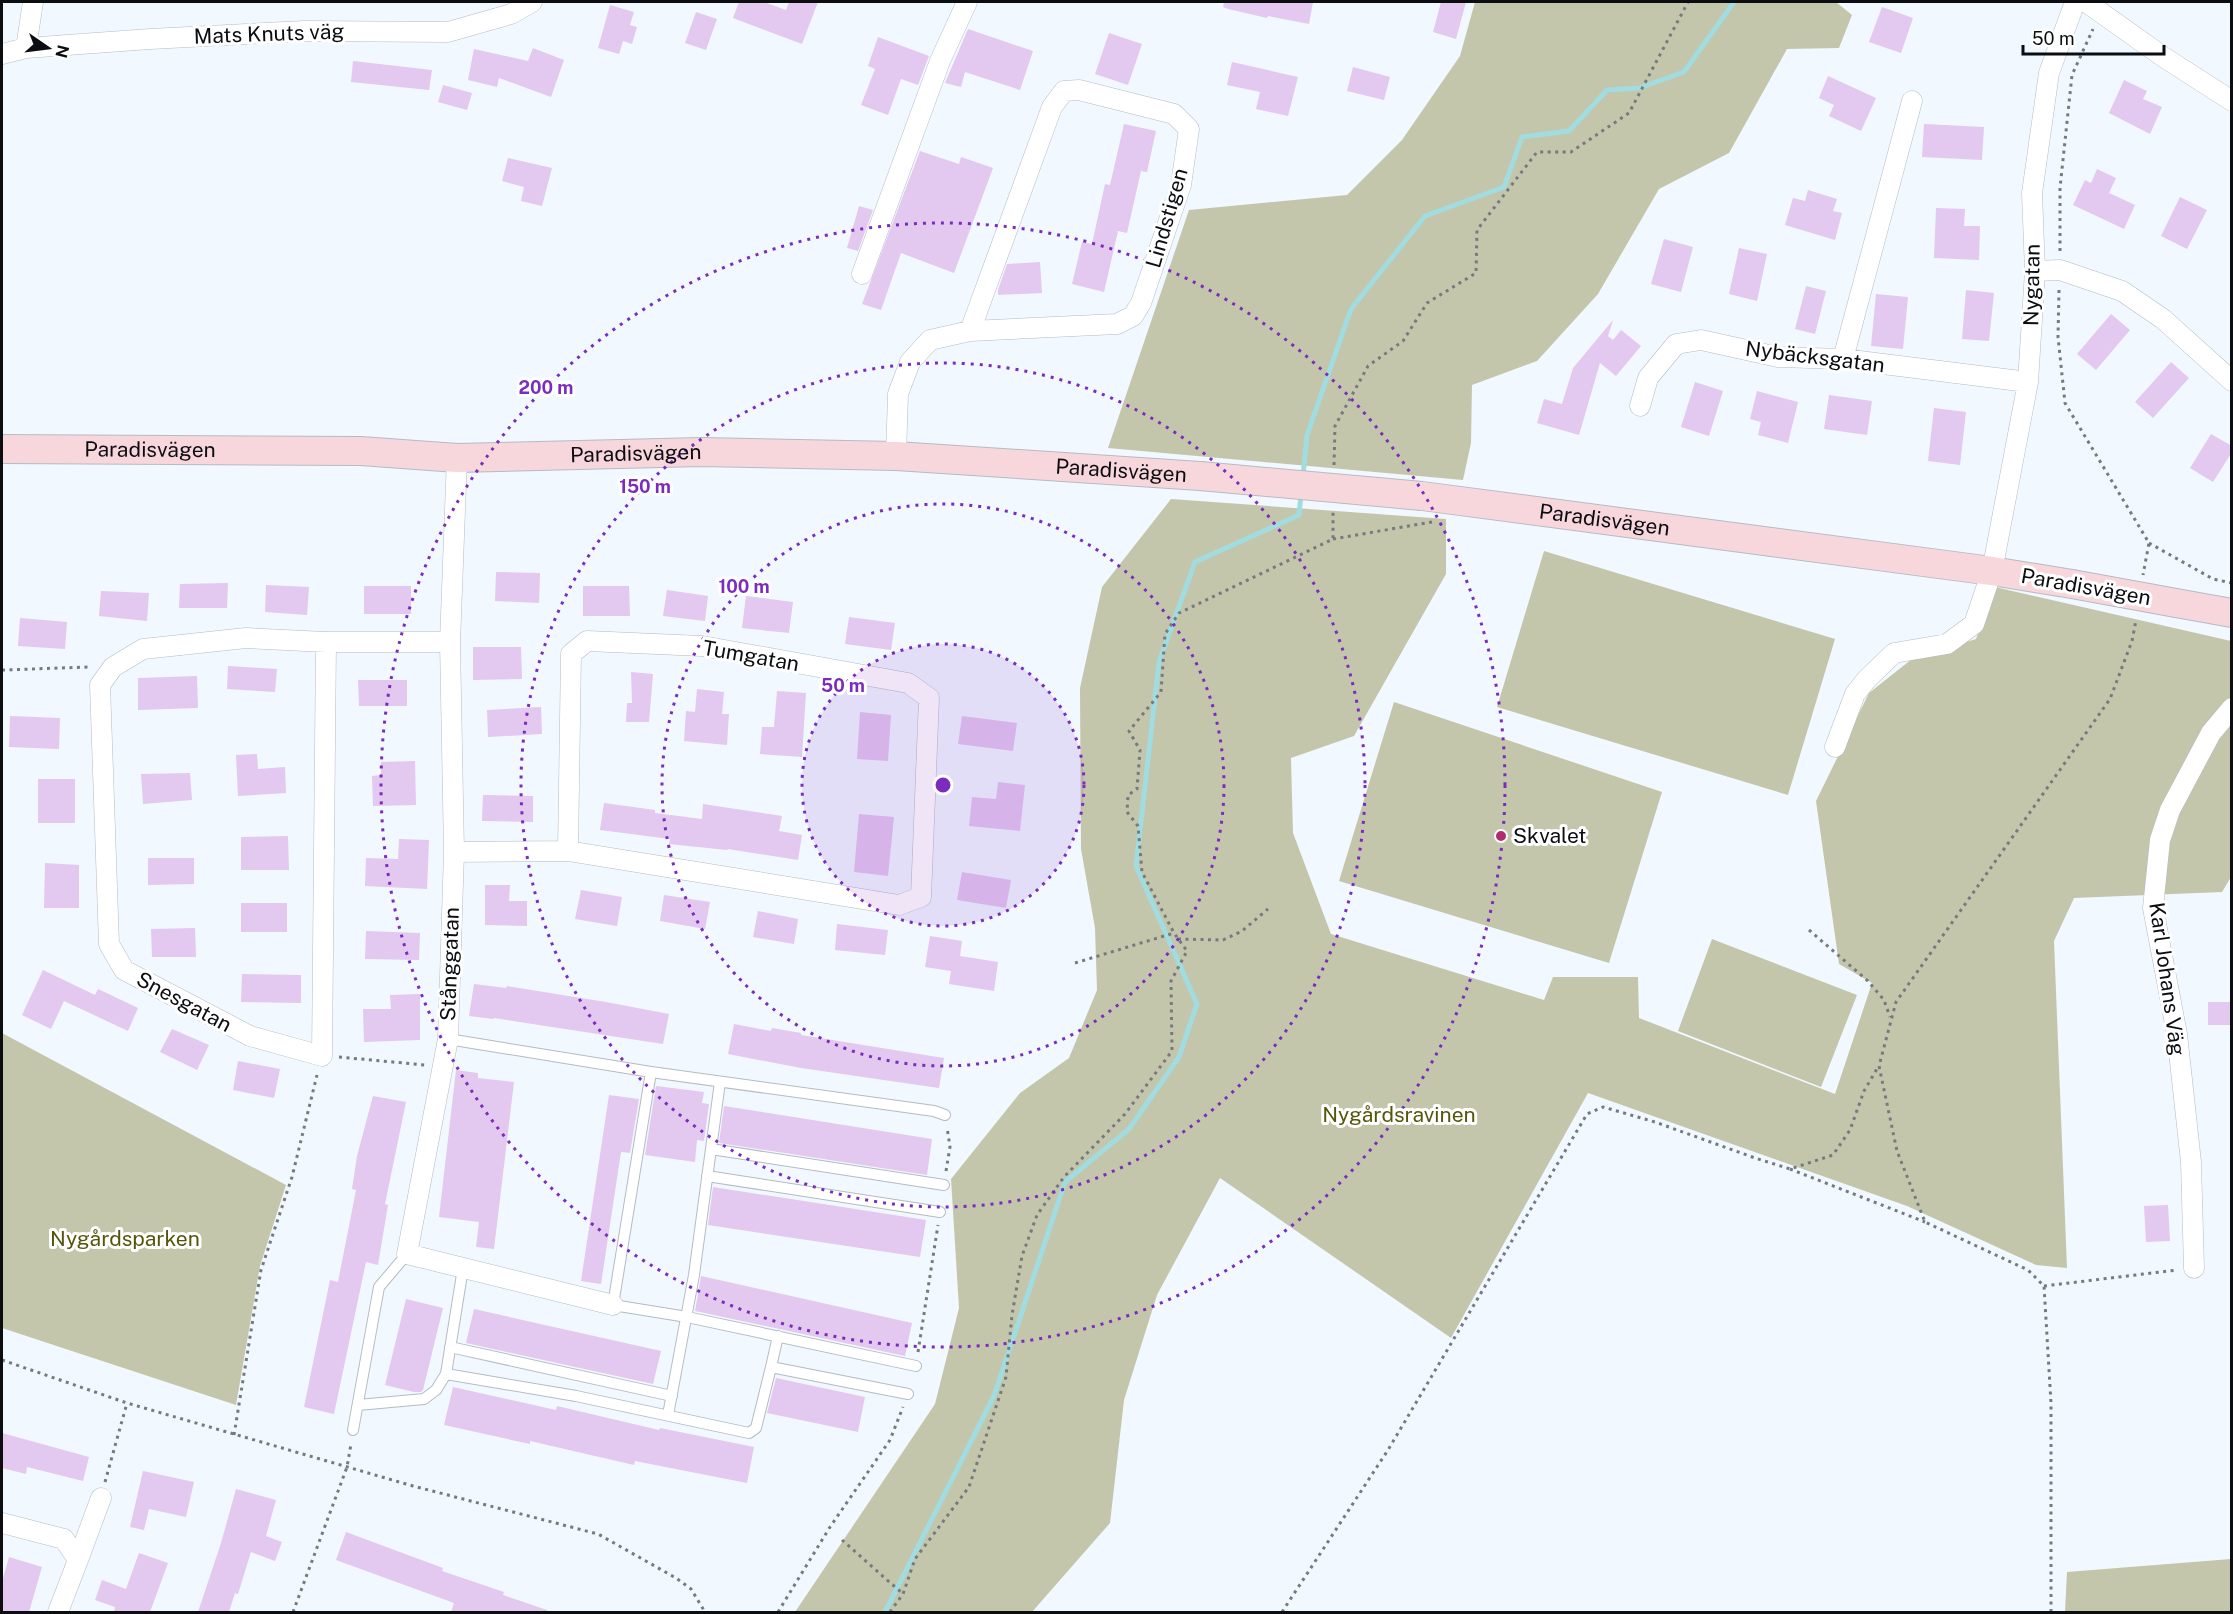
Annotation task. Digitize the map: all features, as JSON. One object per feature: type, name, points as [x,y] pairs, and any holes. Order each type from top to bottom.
[{"type":"street","points":[[26,48],[33,2]]},
{"type":"street","name":"Mats Knuts väg","points":[[2,54],[26,48],[305,31],[448,32],[511,14],[532,2]]},
{"type":"street","points":[[862,274],[940,61],[967,2]]},
{"type":"street","name":"Nygatan","points":[[1835,747],[1855,694],[1894,653],[1947,644],[1974,624],[1992,571],[2028,382],[2035,271],[2033,182],[2049,73],[2075,2]]},
{"type":"street","points":[[2094,7],[2162,56],[2232,101]]},
{"type":"street","name":"Lindstigen","points":[[896,456],[898,394],[910,362],[930,340],[970,331],[1117,324],[1134,316],[1141,303],[1180,185],[1189,129],[1174,114],[1079,90],[1064,91],[1052,106],[970,331]]},
{"type":"street","points":[[1844,360],[1912,101]]},
{"type":"street","points":[[2035,271],[2060,270],[2122,291],[2163,320],[2232,381]]},
{"type":"street","name":"Nybäcksgatan","points":[[1640,406],[1648,378],[1676,344],[1701,340],[1778,357],[1844,360],[2028,382]]},
{"type":"street","name":"Paradisvägen","points":[[2,449],[361,451],[457,458],[701,452],[896,456],[1200,476],[1422,496],[1992,571],[2232,614]]},
{"type":"street","name":"Stånggatan","points":[[407,1254],[448,1039],[454,852],[450,642],[457,458]]},
{"type":"street","points":[[113,667],[142,649],[246,638],[326,642],[450,642]]},
{"type":"street","name":"Tumgatan","points":[[454,852],[568,850],[899,905],[921,897],[929,698],[908,683],[702,646],[587,641],[571,654],[568,850]]},
{"type":"street","points":[[322,1056],[326,642]]},
{"type":"street","name":"Snesgatan","points":[[113,667],[100,685],[109,944],[124,970],[250,1036],[322,1056]]},
{"type":"street","name":"Karl Johans Väg","points":[[2194,1268],[2191,1162],[2178,1046],[2153,908],[2160,840],[2170,810],[2211,733],[2232,708]]},
{"type":"street","points":[[407,1254],[613,1305]]},
{"type":"street","points":[[58,1612],[101,1498]]},
{"type":"street","points":[[2,1523],[64,1539],[78,1560]]},
{"type":"lane","points":[[448,1039],[651,1072],[934,1111],[945,1115]]},
{"type":"lane","points":[[651,1072],[613,1305],[687,1317],[916,1366]]},
{"type":"lane","points":[[668,1415],[687,1317],[720,1082]]},
{"type":"lane","points":[[711,1149],[944,1185]]},
{"type":"lane","points":[[707,1176],[940,1212]]},
{"type":"lane","points":[[353,1430],[379,1287],[407,1254]]},
{"type":"lane","points":[[358,1406],[424,1399],[436,1390],[446,1374],[463,1268]]},
{"type":"lane","points":[[446,1374],[576,1396],[749,1433],[756,1428],[778,1336]]},
{"type":"lane","points":[[450,1347],[672,1396]]},
{"type":"lane","points":[[771,1368],[908,1394]]},
{"type":"path","points":[[1335,426],[1368,366],[1403,341],[1426,303],[1476,273],[1477,230],[1538,152],[1571,152],[1629,112],[1688,2]]},
{"type":"path","points":[[2094,7],[2072,75],[2060,188],[2058,337],[2065,403],[2149,543],[2213,579],[2232,583]]},
{"type":"path","points":[[890,1612],[903,1594],[915,1559],[969,1487],[1006,1377],[1012,1315],[1022,1256],[1037,1215],[1064,1178],[1125,1114],[1172,1051],[1171,981],[1187,951],[1174,933],[1142,872],[1138,826],[1127,812],[1128,795],[1137,789],[1140,750],[1129,731],[1161,692],[1165,634],[1179,613],[1333,539],[1437,522]]},
{"type":"path","points":[[1333,531],[1333,539]]},
{"type":"path","points":[[2143,576],[2149,543]]},
{"type":"path","points":[[1790,1169],[1833,1155],[1850,1130],[1864,1091],[1879,1065],[1896,1002],[2110,699],[2132,641],[2136,620]]},
{"type":"path","points":[[2,670],[113,667]]},
{"type":"path","points":[[1178,939],[1223,940],[1242,931],[1268,909]]},
{"type":"path","points":[[1809,930],[1868,981],[1884,1000],[1891,1019]]},
{"type":"path","points":[[1075,963],[1174,933]]},
{"type":"path","points":[[234,1434],[261,1270],[292,1177],[322,1056],[443,1066]]},
{"type":"path","points":[[1879,1065],[1897,1151],[1925,1222]]},
{"type":"path","points":[[1282,1612],[1388,1450],[1587,1114],[1603,1107],[1655,1122],[1790,1169],[1925,1222],[2028,1270],[2044,1286],[2051,1403],[2051,1612]]},
{"type":"path","points":[[2044,1286],[2194,1268]]},
{"type":"path","points":[[2,1360],[127,1403],[413,1486],[598,1534],[691,1589],[705,1612]]},
{"type":"path","points":[[101,1498],[127,1403]]},
{"type":"path","points":[[293,1612],[347,1467],[353,1430]]},
{"type":"path","points":[[842,1540],[903,1594]]},
{"type":"green space","points":[[1475,2],[1836,2],[1852,15],[1839,48],[1787,49],[1729,153],[1659,189],[1598,294],[1537,361],[1472,385],[1471,443],[1463,480],[1108,448],[1189,210],[1347,195],[1402,140],[1460,56]]},
{"type":"green space","name":"Nygårdsravinen","points":[[1171,499],[1446,519],[1446,574],[1354,736],[1291,758],[1293,833],[1331,934],[1544,1000],[1553,977],[1638,977],[1639,1018],[1835,1094],[1872,983],[1839,964],[1816,801],[1869,693],[1912,659],[1976,639],[1995,587],[2231,641],[2231,877],[2222,892],[2074,898],[2054,941],[2067,1268],[2036,1265],[1907,1206],[1588,1093],[1451,1338],[1220,1178],[1157,1295],[1124,1400],[1110,1523],[1032,1612],[795,1612],[935,1404],[959,1308],[951,1179],[1020,1093],[1069,1058],[1097,990],[1095,928],[1081,849],[1080,688],[1102,587]]},
{"type":"green space","points":[[1544,551],[1835,639],[1788,795],[1497,707]]},
{"type":"green space","name":"Skvalet","points":[[1394,702],[1662,792],[1609,963],[1339,881]]},
{"type":"green space","points":[[1712,939],[1857,995],[1821,1087],[1678,1031]]},
{"type":"green space","name":"Nygårdsparken","points":[[2,1033],[286,1185],[260,1266],[236,1405],[2,1328]]},
{"type":"green space","points":[[2231,1559],[2231,1612],[2065,1612],[2067,1572]]},
{"type":"building","points":[[739,2],[764,2],[786,10],[789,2],[818,2],[802,44],[733,18]]},
{"type":"building","points":[[1224,2],[1313,2],[1309,24],[1228,9],[1223,7]]},
{"type":"building","points":[[1441,2],[1466,2],[1456,39],[1433,32]]},
{"type":"building","points":[[610,5],[634,12],[630,25],[637,27],[632,44],[623,41],[619,54],[598,48]]},
{"type":"building","points":[[1882,7],[1913,18],[1901,53],[1869,42]]},
{"type":"building","points":[[696,12],[717,19],[706,50],[685,43]]},
{"type":"building","points":[[968,29],[1033,51],[1020,90],[965,72],[961,87],[945,83]]},
{"type":"building","points":[[1109,33],[1142,44],[1128,85],[1095,74]]},
{"type":"building","points":[[878,37],[929,56],[918,85],[901,79],[888,115],[861,105],[875,69],[868,66]]},
{"type":"building","points":[[533,48],[564,60],[551,97],[499,78],[497,87],[468,80],[474,49],[528,61]]},
{"type":"building","points":[[353,61],[432,70],[429,90],[351,82]]},
{"type":"building","points":[[1232,62],[1298,77],[1288,116],[1256,109],[1260,92],[1227,85]]},
{"type":"building","points":[[1353,67],[1390,77],[1384,100],[1347,91]]},
{"type":"building","points":[[1828,76],[1876,98],[1861,131],[1829,116],[1834,105],[1819,98]]},
{"type":"building","points":[[2124,80],[2147,91],[2143,99],[2162,107],[2150,134],[2109,113]]},
{"type":"building","points":[[443,85],[472,93],[467,110],[438,102]]},
{"type":"building","points":[[1124,124],[1156,131],[1147,172],[1141,171],[1127,233],[1118,231],[1104,292],[1072,284],[1082,242],[1092,244],[1105,184],[1110,185]]},
{"type":"building","points":[[1924,124],[1984,127],[1982,160],[1922,157]]},
{"type":"building","points":[[920,151],[959,164],[961,157],[993,168],[954,273],[901,253],[881,310],[862,304]]},
{"type":"building","points":[[508,158],[552,168],[542,206],[521,201],[524,187],[502,181]]},
{"type":"building","points":[[2097,169],[2116,178],[2109,193],[2135,205],[2124,229],[2073,205],[2085,180],[2091,183]]},
{"type":"building","points":[[1808,190],[1837,199],[1833,211],[1842,213],[1835,240],[1785,225],[1793,198],[1805,201]]},
{"type":"building","points":[[2180,197],[2207,210],[2187,249],[2161,236]]},
{"type":"building","points":[[859,206],[873,210],[858,251],[847,248]]},
{"type":"building","points":[[1936,208],[1965,209],[1964,226],[1980,226],[1979,260],[1934,258]]},
{"type":"building","points":[[1664,239],[1693,247],[1681,292],[1651,284]]},
{"type":"building","points":[[1739,248],[1767,254],[1757,301],[1729,294]]},
{"type":"building","points":[[1040,262],[1042,293],[998,295],[1007,264]]},
{"type":"building","points":[[1806,286],[1826,291],[1815,334],[1795,329]]},
{"type":"building","points":[[1966,290],[1994,293],[1989,341],[1962,339]]},
{"type":"building","points":[[1876,294],[1908,297],[1903,349],[1871,346]]},
{"type":"building","points":[[2111,314],[2130,330],[2096,370],[2077,354]]},
{"type":"building","points":[[1613,320],[1608,336],[1613,340],[1621,330],[1641,346],[1616,376],[1600,363],[1579,435],[1537,423],[1544,399],[1562,404],[1573,368]]},
{"type":"building","points":[[2171,362],[2189,378],[2153,418],[2135,402]]},
{"type":"building","points":[[1695,382],[1723,391],[1709,436],[1681,427]]},
{"type":"building","points":[[1757,391],[1798,402],[1788,443],[1758,435],[1761,422],[1750,419]]},
{"type":"building","points":[[1829,395],[1872,401],[1867,435],[1824,429]]},
{"type":"building","points":[[1934,408],[1966,412],[1960,465],[1928,461]]},
{"type":"building","points":[[2211,434],[2232,446],[2232,452],[2213,482],[2190,468]]},
{"type":"building","points":[[496,572],[540,573],[539,603],[495,601]]},
{"type":"building","points":[[228,583],[227,608],[179,608],[180,584]]},
{"type":"building","points":[[266,585],[309,587],[307,615],[265,612]]},
{"type":"building","points":[[364,586],[411,586],[411,614],[364,614]]},
{"type":"building","points":[[583,586],[629,586],[630,616],[583,616]]},
{"type":"building","points":[[667,590],[708,596],[705,621],[663,616]]},
{"type":"building","points":[[101,591],[149,593],[147,621],[99,616]]},
{"type":"building","points":[[746,596],[793,602],[789,633],[742,628]]},
{"type":"building","points":[[849,617],[895,623],[891,650],[845,644]]},
{"type":"building","points":[[20,618],[67,622],[65,649],[18,646]]},
{"type":"building","points":[[473,647],[521,647],[522,679],[473,680]]},
{"type":"building","points":[[228,666],[277,669],[275,692],[227,689]]},
{"type":"building","points":[[631,672],[653,674],[649,722],[626,722],[627,703],[632,703]]},
{"type":"building","points":[[197,676],[198,708],[138,710],[138,678]]},
{"type":"building","points":[[358,680],[407,680],[407,706],[359,706]]},
{"type":"building","points":[[697,689],[724,692],[722,714],[729,714],[727,745],[684,741],[686,711],[695,712]]},
{"type":"building","points":[[777,691],[806,693],[802,757],[760,754],[762,727],[774,727]]},
{"type":"building","points":[[541,707],[542,734],[488,737],[487,710]]},
{"type":"building","points":[[860,712],[891,715],[888,761],[857,759]]},
{"type":"building","points":[[10,716],[60,718],[59,749],[9,747]]},
{"type":"building","points":[[962,716],[1017,723],[1013,751],[958,744]]},
{"type":"building","points":[[257,754],[258,769],[285,767],[286,793],[238,796],[236,755]]},
{"type":"building","points":[[415,761],[416,805],[373,806],[372,776],[381,775],[381,762]]},
{"type":"building","points":[[190,773],[192,800],[143,804],[141,774]]},
{"type":"building","points":[[38,779],[75,779],[75,823],[38,823]]},
{"type":"building","points":[[998,782],[1025,785],[1020,831],[969,826],[972,797],[996,799]]},
{"type":"building","points":[[483,795],[533,796],[533,822],[482,821]]},
{"type":"building","points":[[604,803],[702,819],[703,804],[782,816],[779,831],[802,835],[798,860],[728,849],[669,844],[670,839],[600,830]]},
{"type":"building","points":[[859,814],[894,817],[888,876],[854,872]]},
{"type":"building","points":[[288,836],[289,870],[241,870],[241,837]]},
{"type":"building","points":[[399,839],[429,840],[427,889],[365,886],[366,858],[398,859]]},
{"type":"building","points":[[148,858],[194,858],[194,884],[148,885]]},
{"type":"building","points":[[45,863],[79,865],[79,908],[44,908]]},
{"type":"building","points":[[962,872],[1011,880],[1006,908],[957,900]]},
{"type":"building","points":[[485,885],[510,885],[509,901],[527,901],[527,926],[485,925]]},
{"type":"building","points":[[581,890],[622,897],[617,926],[575,919]]},
{"type":"building","points":[[664,895],[710,902],[705,929],[660,921]]},
{"type":"building","points":[[241,903],[287,903],[287,932],[241,932]]},
{"type":"building","points":[[758,911],[798,919],[794,944],[753,937]]},
{"type":"building","points":[[837,924],[888,930],[885,955],[835,950]]},
{"type":"building","points":[[195,928],[196,957],[152,957],[151,929]]},
{"type":"building","points":[[366,931],[420,933],[419,960],[365,959]]},
{"type":"building","points":[[930,936],[962,941],[960,956],[998,962],[994,991],[949,984],[951,971],[925,967]]},
{"type":"building","points":[[43,970],[95,995],[98,989],[138,1008],[128,1031],[64,1001],[51,1029],[22,1015]]},
{"type":"building","points":[[242,974],[301,975],[301,1003],[241,1002]]},
{"type":"building","points":[[474,984],[506,988],[507,986],[669,1014],[663,1044],[469,1016]]},
{"type":"building","points":[[420,994],[420,1040],[364,1042],[363,1009],[391,1009],[390,995]]},
{"type":"building","points":[[2208,1002],[2232,1002],[2232,1025],[2208,1025]]},
{"type":"building","points":[[734,1024],[771,1031],[772,1028],[801,1033],[801,1035],[944,1058],[939,1088],[801,1068],[728,1054]]},
{"type":"building","points":[[172,1029],[209,1045],[197,1070],[160,1052]]},
{"type":"building","points":[[238,1061],[280,1069],[274,1098],[233,1090]]},
{"type":"building","points":[[456,1070],[478,1073],[478,1078],[514,1082],[494,1249],[476,1247],[479,1222],[439,1217]]},
{"type":"building","points":[[656,1086],[704,1092],[702,1103],[709,1104],[704,1141],[697,1140],[695,1162],[645,1155]]},
{"type":"building","points":[[609,1095],[639,1099],[630,1153],[621,1152],[601,1284],[581,1281]]},
{"type":"building","points":[[373,1096],[406,1102],[385,1204],[388,1205],[378,1265],[366,1262],[334,1414],[304,1407],[330,1280],[338,1282],[356,1190],[352,1189],[357,1156]]},
{"type":"building","points":[[724,1106],[932,1139],[927,1175],[719,1143]]},
{"type":"building","points":[[713,1187],[926,1220],[920,1257],[708,1225]]},
{"type":"building","points":[[2168,1205],[2170,1241],[2146,1242],[2144,1206]]},
{"type":"building","points":[[701,1276],[912,1323],[905,1356],[695,1311]]},
{"type":"building","points":[[406,1299],[443,1308],[421,1392],[385,1385]]},
{"type":"building","points":[[474,1309],[661,1351],[653,1384],[466,1343]]},
{"type":"building","points":[[776,1378],[865,1397],[858,1432],[767,1413]]},
{"type":"building","points":[[453,1387],[556,1410],[557,1406],[659,1430],[660,1428],[754,1447],[747,1483],[635,1461],[634,1465],[530,1441],[530,1444],[444,1425]]},
{"type":"building","points":[[2,1433],[89,1457],[83,1481],[27,1467],[26,1474],[2,1468]]},
{"type":"building","points":[[143,1471],[194,1482],[186,1517],[149,1509],[144,1530],[130,1527]]},
{"type":"building","points":[[236,1489],[276,1500],[266,1536],[282,1542],[275,1561],[251,1552],[238,1594],[235,1593],[229,1612],[198,1612],[221,1543]]},
{"type":"building","points":[[346,1532],[443,1568],[442,1571],[504,1592],[503,1595],[547,1610],[547,1612],[451,1612],[454,1603],[336,1560]]},
{"type":"building","points":[[139,1553],[168,1563],[150,1612],[114,1612],[115,1607],[95,1600],[102,1580],[126,1589]]},
{"type":"building","points":[[9,1557],[42,1567],[29,1612],[2,1612],[2,1582]]},
{"type":"waterway","points":[[1303,476],[1307,435],[1351,309],[1425,216],[1504,187],[1522,137],[1569,131],[1607,90],[1639,88],[1684,72],[1734,2]]},
{"type":"waterway","points":[[885,1612],[994,1396],[1065,1182],[1129,1129],[1179,1057],[1197,1004],[1136,866],[1159,662],[1195,562],[1299,515],[1301,494]]},
{"type":"place","name":"Skvalet","points":[[1501,836]]}]
